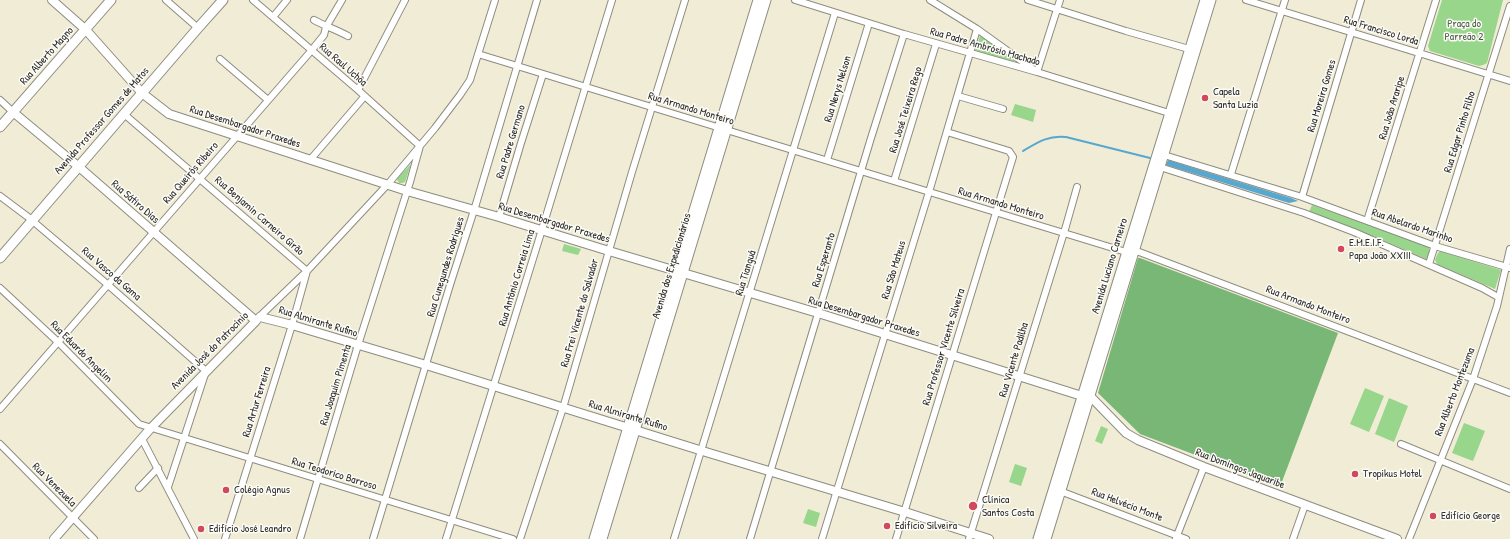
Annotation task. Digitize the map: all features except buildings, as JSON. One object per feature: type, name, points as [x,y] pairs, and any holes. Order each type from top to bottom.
[{"type":"main road","name":"Rua Alberto Magno","points":[[0,127],[111,0]]},
{"type":"main road","name":"Avenida Professor Gomes de Matos","points":[[0,258],[223,0]]},
{"type":"main road","name":"Avenida dos Expedicionários","points":[[594,539],[631,429],[679,272],[722,129],[758,0]]},
{"type":"main road","name":"Avenida dos Expedicionários","points":[[722,129],[766,0]]},
{"type":"main road","name":"Avenida Luciano Carneiro","points":[[1160,160],[1169,114],[1205,0]]},
{"type":"main road","name":"Avenida Luciano Carneiro","points":[[1038,539],[1069,451],[1130,251],[1211,0]]},
{"type":"main road","name":"Avenida dos Expedicionários","points":[[602,539],[631,429]]},
{"type":"main road","name":"Avenida Luciano Carneiro","points":[[1046,539],[1069,451]]},
{"type":"street","name":"Rua Desembargador Praxedes","points":[[52,0],[86,30],[142,93],[169,114],[407,191],[499,217],[1086,396]]},
{"type":"street","points":[[166,0],[198,28]]},
{"type":"street","name":"Rua Raul Uchôa","points":[[254,0],[420,146]]},
{"type":"street","points":[[273,17],[287,0]]},
{"type":"street","name":"Rua Queirós Ribeiro","points":[[0,409],[311,51],[324,35],[326,27],[342,0]]},
{"type":"street","points":[[358,90],[405,0]]},
{"type":"street","name":"Avenida José do Patrocínio","points":[[54,539],[150,429],[307,271],[388,184],[435,128],[470,80],[495,0]]},
{"type":"street","name":"Rua Cunegundes Rodrigues","points":[[373,539],[537,0]]},
{"type":"street","name":"Rua Antônio Correia Lima","points":[[446,539],[475,450],[493,386],[612,0]]},
{"type":"street","name":"Rua Frei Vicente do Salvador","points":[[520,539],[563,408],[685,0]]},
{"type":"street","name":"Rua Padre Ambrósio Machado","points":[[795,0],[936,44],[1037,72],[1169,114]]},
{"type":"street","points":[[930,0],[977,29],[1037,72],[1060,0]]},
{"type":"street","points":[[1028,0],[1189,49]]},
{"type":"street","name":"Rua Francisco Lorda","points":[[1246,0],[1510,81]]},
{"type":"street","points":[[1231,174],[1285,0]]},
{"type":"street","name":"Rua Moreira Gomes","points":[[1302,197],[1361,0]]},
{"type":"street","name":"Rua João Araripe","points":[[1367,221],[1436,0]]},
{"type":"street","name":"Rua Edgar Pinho Filho","points":[[1429,264],[1510,6]]},
{"type":"street","name":"Rua Tianguá","points":[[674,539],[835,13]]},
{"type":"street","points":[[314,20],[326,27],[332,28],[348,36]]},
{"type":"street","name":"Rua Nerys Nelson","points":[[827,160],[869,23]]},
{"type":"street","name":"Rua São Mateus","points":[[822,539],[929,192],[977,29]]},
{"type":"street","name":"Rua Esperanto","points":[[750,539],[871,138],[904,34]]},
{"type":"street","name":"Rua José Teixeira Rego","points":[[894,181],[936,44]]},
{"type":"street","name":"Rua Armando Monteiro","points":[[478,54],[1064,234],[1130,251],[1510,393]]},
{"type":"street","points":[[220,59],[268,100]]},
{"type":"street","name":"Rua Padre Germano","points":[[499,217],[520,143],[543,74]]},
{"type":"street","points":[[958,96],[1003,109]]},
{"type":"street","points":[[310,160],[364,97]]},
{"type":"street","name":"Rua Sátiro Dias","points":[[0,100],[153,232],[258,319]]},
{"type":"street","name":"Rua Benjamin Carneiro Girão","points":[[124,114],[307,271]]},
{"type":"street","name":"Rua Professor Vicente Silveira","points":[[896,539],[1013,157],[1009,151],[947,132]]},
{"type":"street","name":"Rua Joaquim Pimenta","points":[[300,539],[420,146]]},
{"type":"street","points":[[1160,160],[1354,232],[1429,264],[1482,288],[1498,297]]},
{"type":"street","name":"Rua Abelardo Marinho","points":[[1160,160],[1231,174],[1302,197],[1435,246],[1507,268]]},
{"type":"street","name":"Rua Vicente Padilha","points":[[970,536],[1064,234],[1077,187]]},
{"type":"street","name":"Rua Vasco da Gama","points":[[0,196],[107,284],[206,371]]},
{"type":"street","points":[[1304,213],[1309,200]]},
{"type":"street","name":"Rua Alberto Montezuma","points":[[1409,539],[1473,379],[1507,268],[1510,249]]},
{"type":"street","name":"Rua Artur Ferreira","points":[[225,539],[292,325],[307,271]]},
{"type":"street","name":"Rua Eduardo Angelim","points":[[0,288],[58,342],[139,424],[150,429]]},
{"type":"street","name":"Rua Almirante Rufino","points":[[258,319],[292,325],[426,365],[701,451],[905,512],[970,536],[989,539]]},
{"type":"street","points":[[168,487],[206,371]]},
{"type":"street","name":"Rua Domingos Jaguaribe","points":[[1086,396],[1131,437],[1204,467],[1397,539]]},
{"type":"street","name":"Rua Teodorico Barroso","points":[[150,429],[184,438],[513,539]]},
{"type":"street","points":[[142,439],[194,539]]},
{"type":"street","name":"Rua Venezuela","points":[[0,444],[94,539]]},
{"type":"street","points":[[1401,444],[1510,489]]},
{"type":"street","points":[[1176,537],[1204,467]]},
{"type":"street","points":[[139,488],[158,468]]},
{"type":"street","name":"Rua Helvécio Monte","points":[[1060,490],[1176,537],[1186,539]]},
{"type":"street","points":[[1293,539],[1305,504]]},
{"type":"green space","name":"Praça do Parreão 2","points":[[1442,0],[1503,0],[1487,63],[1479,66],[1430,51],[1428,46]]},
{"type":"green space","points":[[982,35],[1014,60],[1014,62],[976,52],[975,51],[980,36]]},
{"type":"green space","points":[[1015,104],[1036,110],[1033,122],[1011,115]]},
{"type":"green space","points":[[411,164],[405,182],[399,183],[397,179]]},
{"type":"green space","points":[[1312,205],[1429,247],[1429,257],[1426,259],[1378,238],[1309,212]]},
{"type":"green space","points":[[564,244],[581,249],[578,255],[562,251]]},
{"type":"green space","points":[[1440,251],[1501,270],[1495,289],[1437,264],[1435,260]]},
{"type":"green space","points":[[1138,258],[1338,333],[1280,487],[1140,434],[1098,393]]},
{"type":"green space","points":[[1365,388],[1384,396],[1369,432],[1350,424]]},
{"type":"green space","points":[[1389,398],[1408,406],[1394,442],[1375,434]]},
{"type":"green space","points":[[1464,423],[1485,431],[1473,461],[1452,453]]},
{"type":"green space","points":[[1101,426],[1108,429],[1102,444],[1095,441]]},
{"type":"green space","points":[[1015,464],[1027,468],[1021,486],[1009,482]]},
{"type":"green space","points":[[808,509],[820,513],[816,527],[803,523]]},
{"type":"water","points":[[1168,160],[1298,201],[1289,203],[1166,165]]},
{"type":"waterway","points":[[1023,151],[1049,138],[1066,137],[1150,158]]},
{"type":"place","name":"Capela Santa Luzia","points":[[1205,98]]},
{"type":"place","name":"E.M.E.I.F. Papa João XXIII","points":[[1341,249]]},
{"type":"place","name":"Tropikus Motel","points":[[1355,474]]},
{"type":"place","name":"Colégio Agnus","points":[[226,490]]},
{"type":"place","name":"Clínica Santos Costa","points":[[973,506]]},
{"type":"place","name":"Edifício George","points":[[1433,516]]},
{"type":"place","name":"Edifício Silveira","points":[[887,526]]},
{"type":"place","name":"Edifício José Leandro","points":[[201,529]]}]
